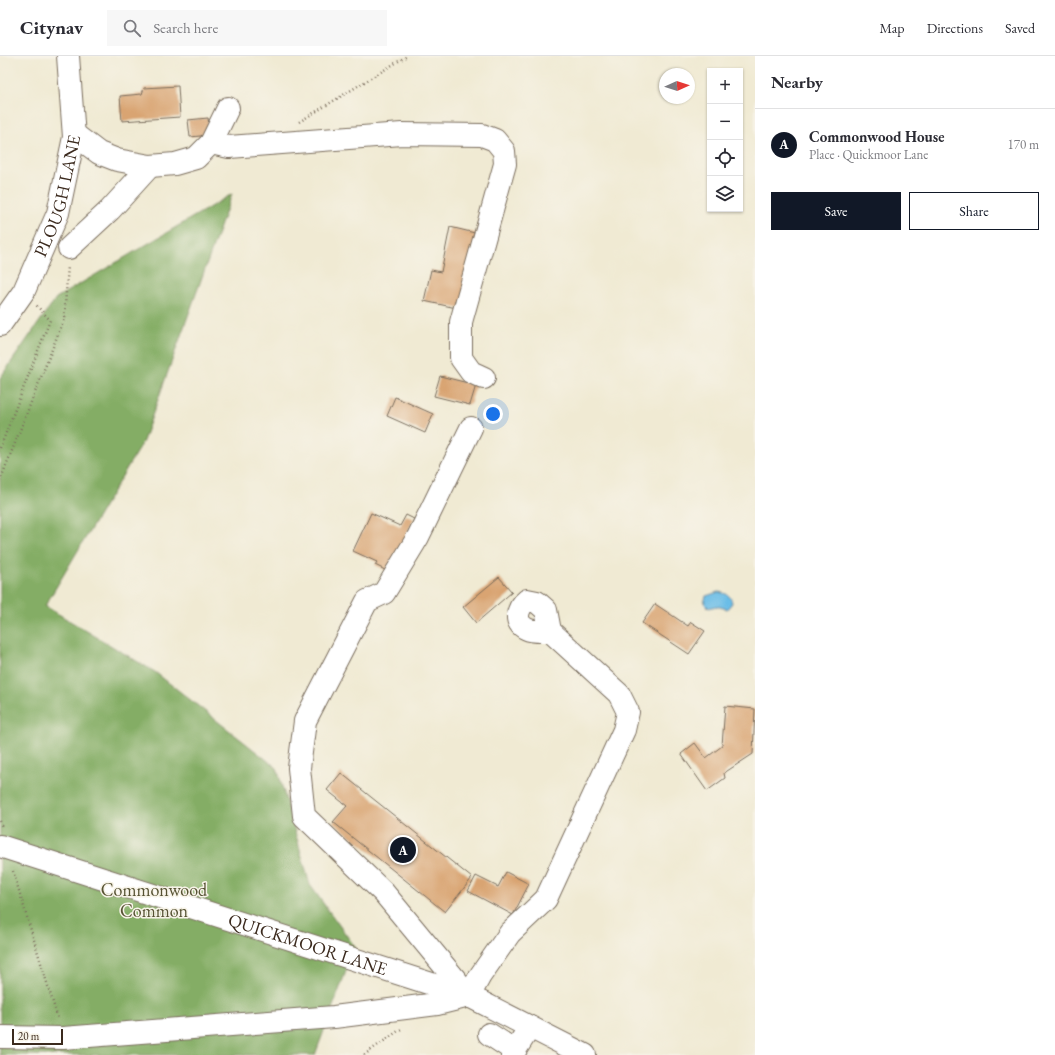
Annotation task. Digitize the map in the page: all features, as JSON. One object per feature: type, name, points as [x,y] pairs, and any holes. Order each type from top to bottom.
[{"type":"street","name":"PLOUGH LANE","points":[[0,325],[24,291],[58,213],[74,134],[68,56]]},
{"type":"street","points":[[74,134],[99,153],[117,160],[150,166],[175,164],[196,158],[211,143],[228,108]]},
{"type":"street","points":[[211,143],[229,147],[402,134],[482,135],[495,140],[504,151],[504,164],[461,322],[461,358],[471,372],[484,378]]},
{"type":"street","points":[[69,248],[110,210],[150,166]]},
{"type":"street","points":[[469,996],[384,893],[304,816],[299,768],[305,721],[332,667],[367,602],[384,593],[418,537],[471,428]]},
{"type":"street","points":[[0,1037],[63,1038],[334,1017],[438,1004],[469,996],[480,976],[510,933],[546,899],[624,730],[628,712],[619,694],[550,631]]},
{"type":"street","name":"QUICKMOOR LANE","points":[[3,847],[469,996],[585,1055]]},
{"type":"street","points":[[489,1034],[519,1054],[537,1031]]},
{"type":"path","points":[[294,124],[407,56]]},
{"type":"path","points":[[0,481],[64,319],[69,248]]},
{"type":"path","points":[[0,448],[50,320],[24,291]]},
{"type":"path","points":[[0,821],[3,847],[63,1038]]},
{"type":"green space","name":"Commonwood Common","points":[[232,194],[143,441],[45,606],[155,672],[277,768],[310,885],[355,947],[315,1055],[0,1055],[0,378],[56,298]]},
{"type":"water","points":[[718,592],[726,594],[731,598],[732,603],[727,609],[716,606],[709,608],[704,603],[706,596]]},
{"type":"building","points":[[178,86],[180,117],[122,121],[120,96],[142,94],[144,88]]},
{"type":"building","points":[[208,118],[210,135],[190,137],[188,120]]},
{"type":"building","points":[[450,227],[479,234],[461,309],[424,301],[431,270],[441,272]]},
{"type":"building","points":[[440,376],[476,385],[470,405],[434,396]]},
{"type":"building","points":[[395,397],[433,414],[425,433],[387,416]]},
{"type":"building","points":[[371,513],[400,526],[406,515],[414,519],[389,572],[375,565],[377,562],[353,551]]},
{"type":"building","points":[[499,577],[512,592],[476,623],[463,607]]},
{"type":"building","points":[[655,604],[688,626],[691,622],[705,631],[689,654],[642,623]]},
{"type":"building","points":[[725,706],[755,709],[753,754],[724,773],[725,778],[707,791],[681,754],[695,743],[706,758],[722,746]]},
{"type":"building","points":[[341,773],[472,878],[445,912],[333,822],[347,806],[327,790]]},
{"type":"building","points":[[506,872],[529,884],[513,915],[468,891],[476,876],[498,887]]},
{"type":"place","name":"Commonwood House","points":[[403,850]]}]
